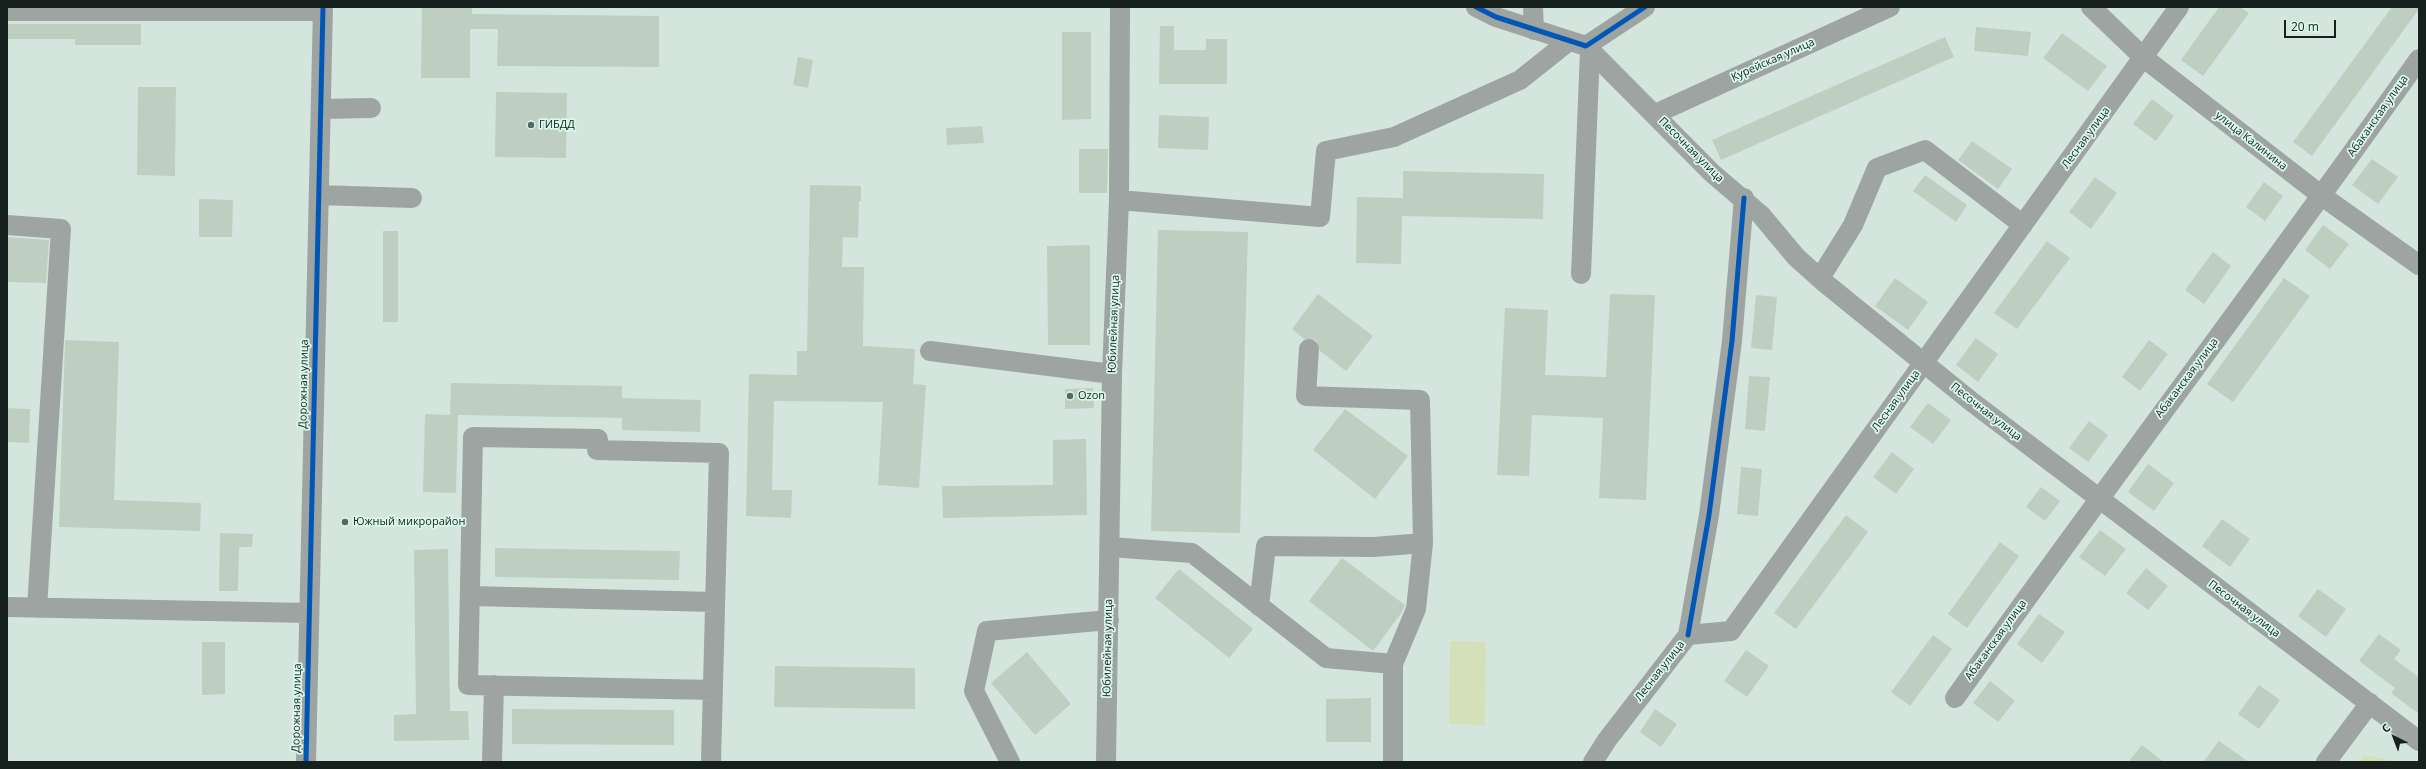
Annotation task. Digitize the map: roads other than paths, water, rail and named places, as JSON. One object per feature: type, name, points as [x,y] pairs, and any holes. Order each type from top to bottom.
[{"type":"street","name":"Юбилейная улица","points":[[1106,762],[1112,374],[1119,200],[1120,7]]},
{"type":"street","points":[[1476,7],[1496,17],[1582,46]]},
{"type":"street","points":[[1533,7],[1534,30]]},
{"type":"street","points":[[1119,200],[1320,217],[1326,151],[1394,137],[1520,80],[1582,46],[1645,7]]},
{"type":"street","name":"Курейская улица","points":[[1655,114],[1890,7]]},
{"type":"street","name":"улица Калинина","points":[[2091,7],[2144,58],[2322,196],[2419,265]]},
{"type":"street","name":"Лесная улица","points":[[1593,762],[1607,740],[1688,635],[1731,631],[2180,7]]},
{"type":"street","points":[[7,11],[323,9]]},
{"type":"street","name":"Дорожная улица","points":[[306,762],[323,9]]},
{"type":"street","points":[[1581,274],[1582,46]]},
{"type":"street","name":"Песочная улица","points":[[1582,46],[1655,114],[1712,173],[1744,198],[1796,257],[1820,278],[1923,363],[2098,498],[2419,741]]},
{"type":"street","name":"Абаканская улица","points":[[1955,698],[2098,498],[2322,196],[2419,59]]},
{"type":"street","points":[[321,109],[371,108]]},
{"type":"street","points":[[1820,278],[1853,225],[1877,168],[1925,150],[2023,225]]},
{"type":"street","points":[[319,195],[412,198]]},
{"type":"street","points":[[1688,635],[1709,515],[1732,341],[1744,198]]},
{"type":"street","points":[[7,225],[62,228],[37,608]]},
{"type":"street","points":[[1309,349],[1306,396],[1420,400],[1423,542],[1416,609],[1393,664],[1393,762]]},
{"type":"street","points":[[930,351],[1112,374]]},
{"type":"street","points":[[712,762],[719,453],[598,450],[598,440],[473,437],[468,685],[713,690]]},
{"type":"street","points":[[1259,606],[1266,546],[1374,547],[1423,542]]},
{"type":"street","points":[[1110,547],[1192,553],[1326,658],[1393,664]]},
{"type":"street","points":[[470,596],[715,602]]},
{"type":"street","points":[[7,607],[309,613]]},
{"type":"street","points":[[1010,762],[974,692],[987,631],[1108,620]]},
{"type":"street","points":[[492,762],[494,685]]},
{"type":"street","points":[[2326,762],[2370,703]]},
{"type":"place","name":"ГИБДД","points":[[531,125]]},
{"type":"place","name":"Ozon","points":[[1070,396]]},
{"type":"place","name":"Южный микрорайон","points":[[345,522]]}]
